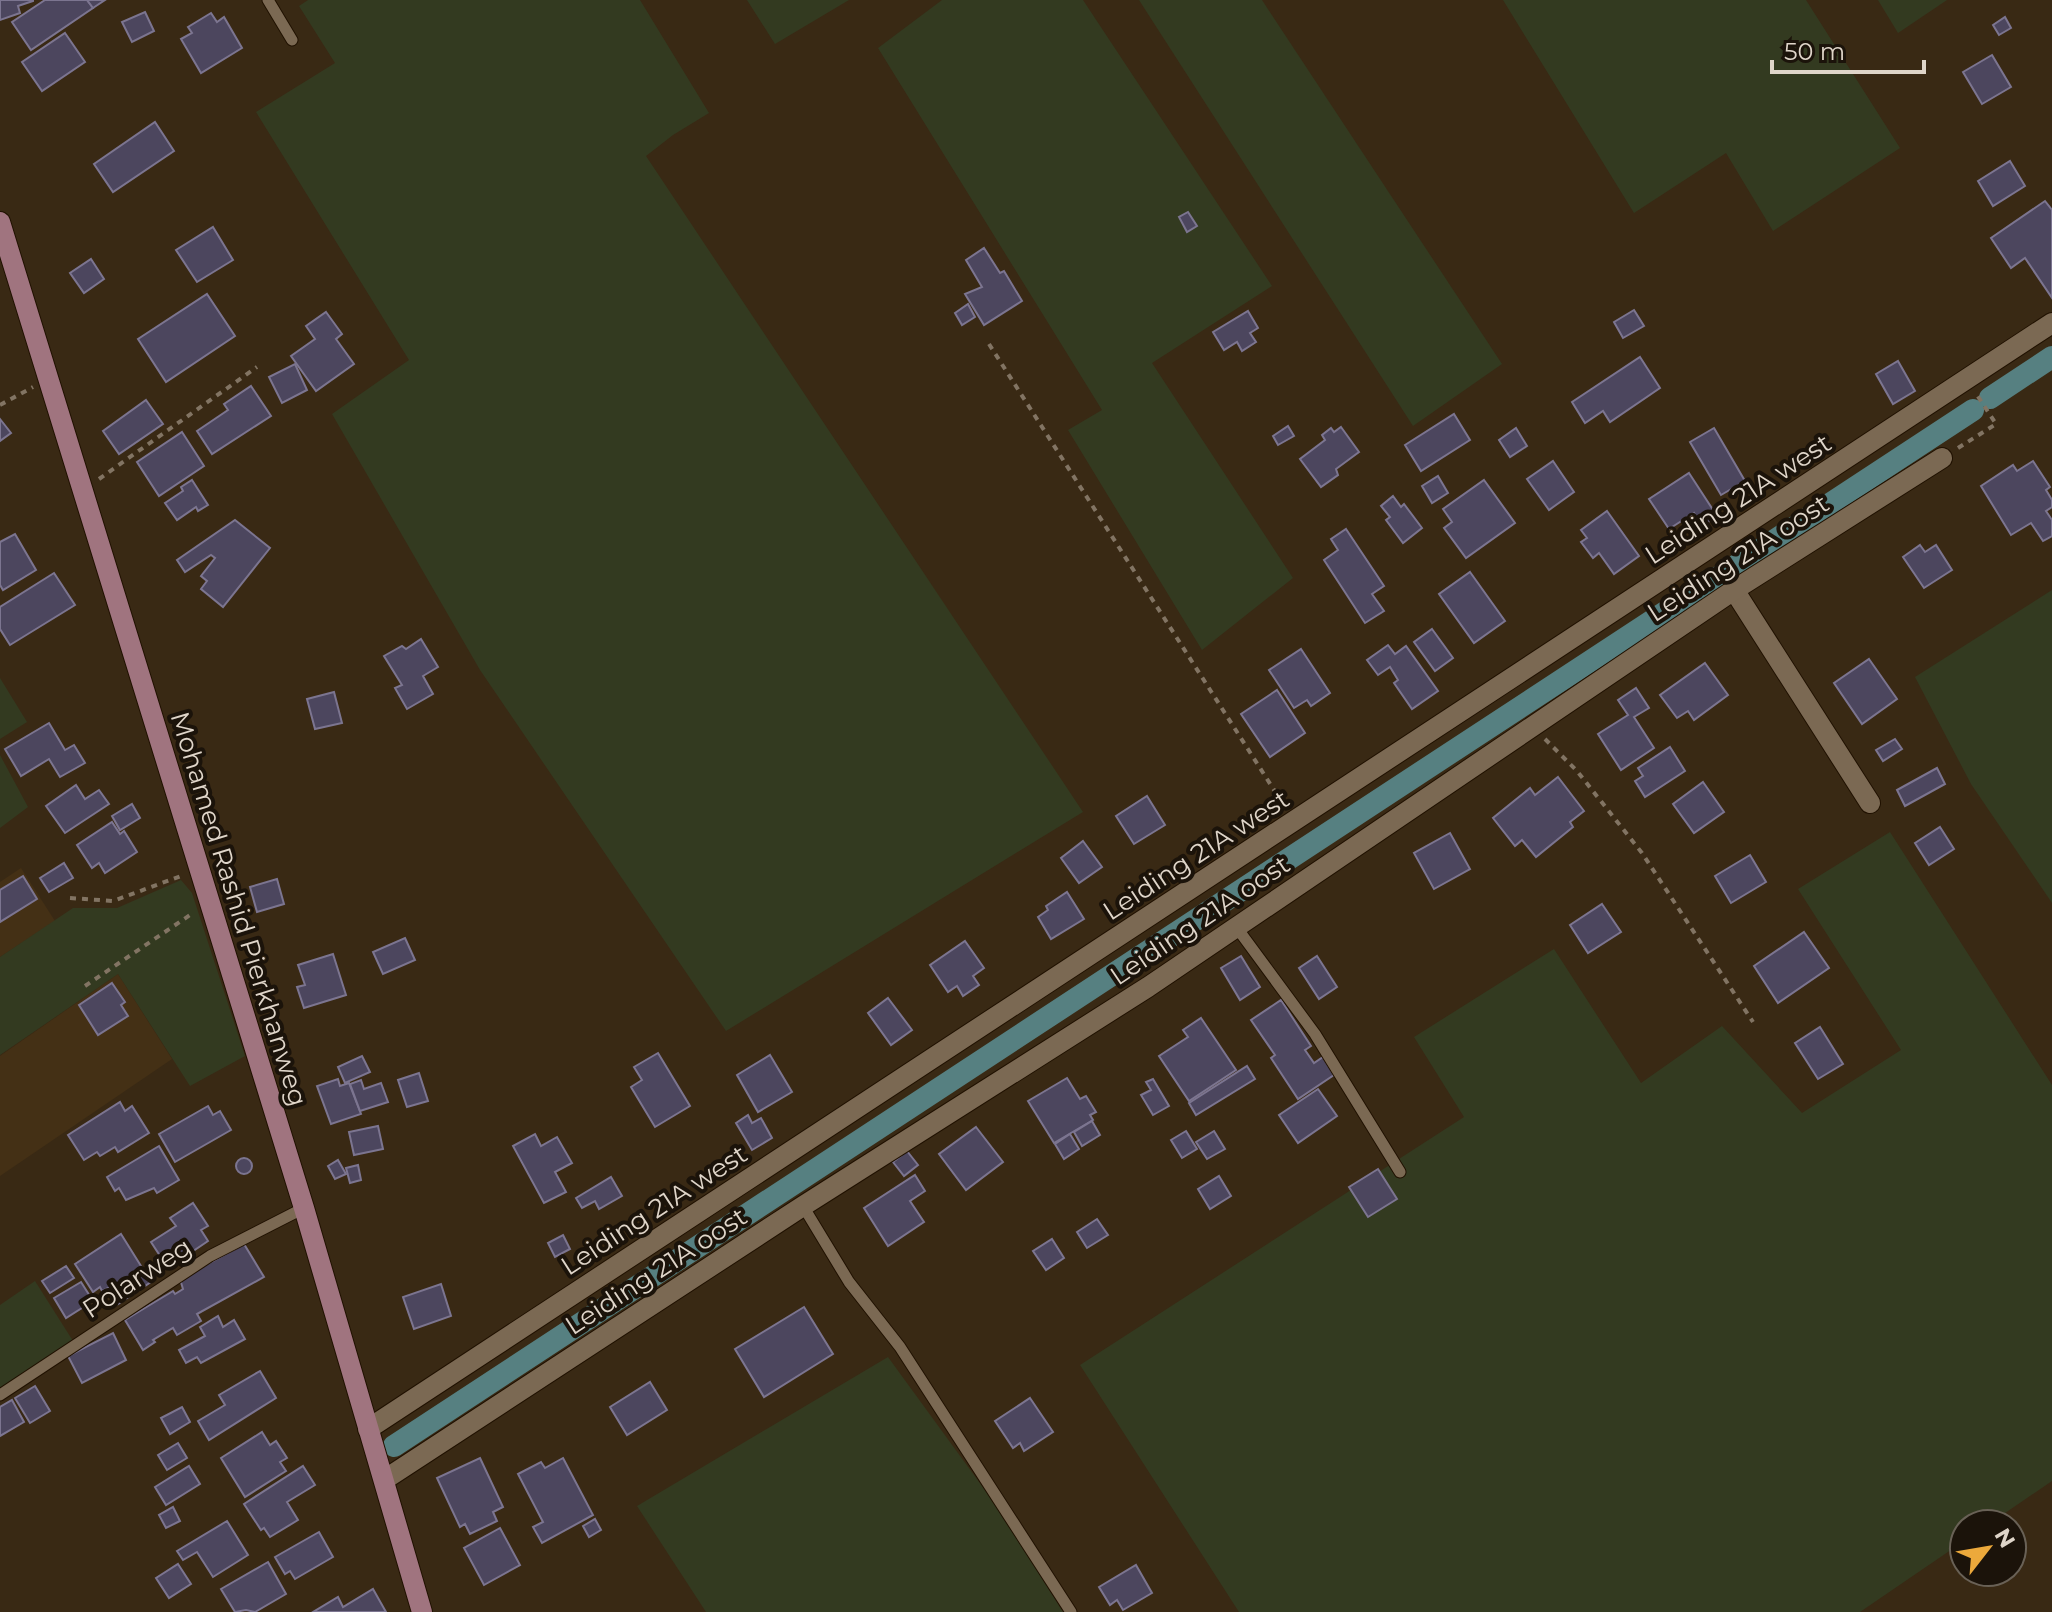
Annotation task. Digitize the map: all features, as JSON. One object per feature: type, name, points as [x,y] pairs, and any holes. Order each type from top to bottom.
[{"type":"street","name":"Mohamed Rashid Pierkhanweg","points":[[0,222],[304,1208],[419,1611]]},
{"type":"street","name":"Leiding 21A west","points":[[368,1429],[2052,323]]},
{"type":"street","name":"Leiding 21A oost","points":[[384,1480],[1237,928],[1734,590],[1942,458]]},
{"type":"street","points":[[1734,590],[1870,803]]},
{"type":"lane","points":[[268,0],[292,40]]},
{"type":"lane","points":[[1237,928],[1315,1034],[1400,1172]]},
{"type":"lane","points":[[803,1206],[849,1282],[900,1347],[1071,1612]]},
{"type":"lane","name":"Polarweg","points":[[0,1395],[210,1256],[304,1208]]},
{"type":"path","points":[[989,344],[1294,822]]},
{"type":"path","points":[[84,489],[257,367]]},
{"type":"path","points":[[0,405],[50,379]]},
{"type":"path","points":[[1942,458],[1996,424],[1966,380]]},
{"type":"path","points":[[1531,727],[1577,771],[1642,853],[1753,1022]]},
{"type":"path","points":[[70,898],[113,901],[198,869]]},
{"type":"path","points":[[85,986],[208,903]]},
{"type":"shaded area","points":[[21,868],[55,921],[0,957],[0,882]]},
{"type":"shaded area","points":[[118,974],[172,1059],[0,1176],[0,1056]]},
{"type":"green space","points":[[308,0],[640,0],[709,113],[646,156],[1083,812],[726,1031],[480,670],[332,414],[409,360],[256,112],[335,63],[299,6]]},
{"type":"green space","points":[[747,0],[849,0],[775,44]]},
{"type":"green space","points":[[942,0],[1083,0],[1272,286],[1152,363],[1293,578],[1202,650],[1068,430],[1102,410],[878,48]]},
{"type":"green space","points":[[1139,0],[1262,0],[1502,364],[1413,426]]},
{"type":"green space","points":[[1503,0],[1806,0],[1900,148],[1773,231],[1726,153],[1634,213]]},
{"type":"green space","points":[[1878,0],[1947,0],[1898,33]]},
{"type":"green space","points":[[2052,590],[2052,903],[1971,784],[1915,677]]},
{"type":"green space","points":[[0,678],[27,722],[0,739]]},
{"type":"green space","points":[[0,755],[28,807],[0,828]]},
{"type":"green space","points":[[1890,832],[2052,1085],[2052,1481],[2012,1508],[1948,1508],[1948,1552],[1860,1612],[1239,1612],[1080,1365],[1464,1117],[1414,1037],[1554,949],[1641,1083],[1722,1026],[1802,1113],[1901,1050],[1798,889]]},
{"type":"green space","points":[[181,880],[192,893],[245,1056],[190,1086],[118,974],[0,1055],[0,957],[73,908],[117,908]]},
{"type":"green space","points":[[35,1281],[73,1341],[0,1389],[0,1305]]},
{"type":"green space","points":[[888,1357],[998,1508],[1063,1612],[706,1612],[637,1506]]},
{"type":"building","points":[[0,0],[33,1],[18,6],[20,13],[0,20]]},
{"type":"building","points":[[45,0],[87,0],[93,8],[31,50],[12,22]]},
{"type":"building","points":[[87,0],[105,0],[93,8]]},
{"type":"building","points":[[145,12],[154,31],[132,42],[122,22]]},
{"type":"building","points":[[211,13],[217,22],[224,17],[242,48],[201,73],[181,39],[192,33],[188,27]]},
{"type":"building","points":[[2005,17],[2011,28],[1999,35],[1993,25]]},
{"type":"building","points":[[65,33],[85,62],[42,91],[22,62]]},
{"type":"building","points":[[1992,55],[2011,87],[1982,104],[1963,72]]},
{"type":"building","points":[[155,122],[174,151],[113,192],[94,164]]},
{"type":"building","points":[[2010,161],[2025,186],[1993,206],[1978,181]]},
{"type":"building","points":[[2045,201],[2052,210],[2052,298],[2025,258],[2011,268],[1991,238]]},
{"type":"building","points":[[1188,212],[1197,226],[1187,232],[1179,217]]},
{"type":"building","points":[[213,227],[233,260],[197,282],[176,250]]},
{"type":"building","points":[[984,248],[1000,273],[1004,271],[1022,301],[984,325],[965,294],[982,287],[966,260]]},
{"type":"building","points":[[91,259],[104,279],[84,293],[70,273]]},
{"type":"building","points":[[207,294],[235,336],[166,382],[138,339]]},
{"type":"building","points":[[968,304],[975,317],[962,325],[955,313]]},
{"type":"building","points":[[1634,310],[1644,326],[1623,338],[1614,322]]},
{"type":"building","points":[[1248,311],[1258,328],[1250,333],[1256,342],[1242,351],[1237,342],[1224,350],[1213,332]]},
{"type":"building","points":[[326,312],[342,334],[336,339],[354,364],[316,391],[291,356],[315,339],[306,326]]},
{"type":"building","points":[[1640,357],[1660,388],[1610,422],[1603,411],[1585,423],[1572,402]]},
{"type":"building","points":[[1898,361],[1915,391],[1893,404],[1876,374]]},
{"type":"building","points":[[295,364],[307,390],[282,403],[269,377]]},
{"type":"building","points":[[251,386],[271,416],[212,454],[197,431],[228,410],[224,404]]},
{"type":"building","points":[[146,400],[163,424],[119,454],[103,431]]},
{"type":"building","points":[[1454,414],[1470,440],[1421,471],[1405,445]]},
{"type":"building","points":[[0,419],[11,433],[0,441]]},
{"type":"building","points":[[1288,426],[1294,436],[1278,445],[1273,436]]},
{"type":"building","points":[[1341,427],[1359,452],[1336,469],[1338,475],[1321,487],[1300,459],[1325,440],[1322,435],[1331,428],[1334,432]]},
{"type":"building","points":[[1516,428],[1527,446],[1510,457],[1499,440]]},
{"type":"building","points":[[1714,428],[1745,481],[1721,495],[1690,442]]},
{"type":"building","points":[[182,432],[204,466],[159,496],[137,462]]},
{"type":"building","points":[[1553,461],[1574,492],[1549,510],[1527,479]]},
{"type":"building","points":[[2033,461],[2050,487],[2046,490],[2052,500],[2052,507],[2046,511],[2052,520],[2052,536],[2043,541],[2031,523],[2011,535],[1981,486],[2013,465],[2017,471]]},
{"type":"building","points":[[1689,473],[1717,516],[1702,526],[1694,513],[1669,529],[1649,499]]},
{"type":"building","points":[[1438,476],[1448,493],[1432,503],[1422,486]]},
{"type":"building","points":[[192,480],[208,505],[198,511],[196,507],[177,520],[165,503],[183,491],[181,487]]},
{"type":"building","points":[[1484,480],[1515,523],[1466,558],[1444,528],[1452,522],[1443,509]]},
{"type":"building","points":[[1393,496],[1401,507],[1404,504],[1422,528],[1403,543],[1386,520],[1390,517],[1381,506]]},
{"type":"building","points":[[1607,511],[1639,556],[1614,574],[1599,553],[1593,558],[1581,542],[1587,538],[1581,530]]},
{"type":"building","points":[[235,520],[270,548],[223,607],[201,589],[207,581],[201,576],[215,558],[211,555],[185,572],[177,560]]},
{"type":"building","points":[[1346,529],[1384,586],[1372,594],[1384,611],[1365,623],[1324,560],[1338,550],[1331,539]]},
{"type":"building","points":[[15,534],[36,570],[3,590],[0,585],[0,542]]},
{"type":"building","points":[[1920,545],[1925,552],[1936,545],[1952,570],[1924,588],[1903,557]]},
{"type":"building","points":[[1470,572],[1505,621],[1474,643],[1439,594]]},
{"type":"building","points":[[54,573],[75,605],[10,645],[0,629],[0,607]]},
{"type":"building","points":[[1432,629],[1453,658],[1435,671],[1414,642]]},
{"type":"building","points":[[421,639],[438,667],[423,676],[433,694],[407,709],[395,688],[402,685],[384,656],[402,646],[406,649]]},
{"type":"building","points":[[1388,645],[1395,654],[1406,646],[1438,691],[1412,709],[1394,683],[1398,680],[1390,667],[1378,675],[1367,660]]},
{"type":"building","points":[[1301,649],[1330,693],[1311,706],[1307,700],[1294,708],[1269,670]]},
{"type":"building","points":[[1869,659],[1897,699],[1862,724],[1834,683]]},
{"type":"building","points":[[1705,663],[1728,695],[1694,720],[1688,711],[1677,718],[1660,695]]},
{"type":"building","points":[[1636,688],[1649,708],[1634,717],[1654,748],[1621,770],[1598,734],[1628,715],[1618,700]]},
{"type":"building","points":[[1277,690],[1305,733],[1270,757],[1241,714]]},
{"type":"building","points":[[334,692],[342,723],[315,729],[307,699]]},
{"type":"building","points":[[49,723],[65,750],[74,745],[85,763],[60,777],[49,759],[21,776],[5,749]]},
{"type":"building","points":[[1895,739],[1902,749],[1883,761],[1876,750]]},
{"type":"building","points":[[1670,747],[1685,771],[1645,797],[1635,781],[1643,776],[1638,768]]},
{"type":"building","points":[[1937,768],[1945,784],[1905,806],[1897,790]]},
{"type":"building","points":[[1558,777],[1584,811],[1570,822],[1573,827],[1536,857],[1522,840],[1515,846],[1493,818],[1530,788],[1535,795]]},
{"type":"building","points":[[1703,782],[1724,812],[1694,833],[1673,804]]},
{"type":"building","points":[[76,785],[85,799],[99,790],[109,804],[65,833],[46,806]]},
{"type":"building","points":[[1147,796],[1165,825],[1134,844],[1116,816]]},
{"type":"building","points":[[132,804],[140,818],[120,830],[112,816]]},
{"type":"building","points":[[112,822],[120,834],[124,831],[137,852],[105,873],[99,863],[92,868],[77,845]]},
{"type":"building","points":[[1940,827],[1954,849],[1929,865],[1915,843]]},
{"type":"building","points":[[1450,833],[1470,869],[1434,889],[1414,853]]},
{"type":"building","points":[[1083,841],[1102,867],[1079,883],[1061,858]]},
{"type":"building","points":[[1750,855],[1766,882],[1731,903],[1715,876]]},
{"type":"building","points":[[64,863],[73,878],[49,892],[40,878]]},
{"type":"building","points":[[23,876],[37,899],[0,922],[0,890]]},
{"type":"building","points":[[277,879],[284,904],[257,912],[250,887]]},
{"type":"building","points":[[1067,892],[1084,919],[1051,939],[1038,917],[1048,910],[1046,906]]},
{"type":"building","points":[[1602,904],[1621,932],[1588,953],[1570,925]]},
{"type":"building","points":[[1804,932],[1829,968],[1778,1003],[1754,966]]},
{"type":"building","points":[[405,938],[415,960],[383,974],[373,952]]},
{"type":"building","points":[[965,941],[984,968],[973,976],[979,985],[963,996],[957,986],[948,992],[930,965]]},
{"type":"building","points":[[333,954],[346,995],[304,1008],[297,987],[305,985],[298,965]]},
{"type":"building","points":[[1241,956],[1260,987],[1240,1000],[1221,968]]},
{"type":"building","points":[[1317,956],[1337,987],[1319,999],[1299,968]]},
{"type":"building","points":[[112,983],[125,1002],[121,1005],[128,1016],[98,1035],[79,1005]]},
{"type":"building","points":[[888,998],[912,1030],[891,1045],[868,1013]]},
{"type":"building","points":[[1281,1000],[1311,1046],[1305,1050],[1314,1063],[1323,1057],[1334,1075],[1298,1099],[1271,1058],[1275,1055],[1251,1020]]},
{"type":"building","points":[[1201,1018],[1236,1070],[1189,1101],[1159,1056],[1188,1037],[1183,1030]]},
{"type":"building","points":[[1820,1027],[1843,1064],[1818,1079],[1795,1043]]},
{"type":"building","points":[[658,1053],[690,1106],[655,1127],[631,1087],[642,1080],[634,1067]]},
{"type":"building","points":[[770,1055],[792,1092],[758,1112],[737,1075]]},
{"type":"building","points":[[362,1056],[370,1072],[345,1083],[338,1067]]},
{"type":"building","points":[[1247,1066],[1255,1079],[1196,1115],[1189,1103]]},
{"type":"building","points":[[419,1073],[428,1101],[407,1107],[398,1080]]},
{"type":"building","points":[[1067,1078],[1080,1099],[1086,1096],[1096,1112],[1090,1115],[1093,1120],[1054,1143],[1028,1101]]},
{"type":"building","points":[[338,1079],[340,1086],[349,1083],[361,1114],[331,1124],[317,1086]]},
{"type":"building","points":[[1153,1079],[1169,1106],[1153,1115],[1141,1095],[1151,1090],[1146,1082]]},
{"type":"building","points":[[361,1080],[364,1089],[381,1083],[388,1102],[360,1111],[350,1084]]},
{"type":"building","points":[[1318,1089],[1337,1116],[1298,1143],[1279,1115]]},
{"type":"building","points":[[120,1102],[125,1111],[132,1106],[149,1133],[118,1152],[115,1147],[100,1156],[97,1152],[84,1160],[68,1135]]},
{"type":"building","points":[[208,1106],[213,1115],[220,1111],[231,1130],[175,1162],[159,1134]]},
{"type":"building","points":[[748,1115],[752,1123],[761,1118],[772,1138],[752,1150],[736,1123]]},
{"type":"building","points":[[1092,1121],[1100,1135],[1082,1146],[1074,1132]]},
{"type":"building","points":[[378,1126],[383,1149],[354,1155],[349,1132]]},
{"type":"building","points":[[976,1127],[1003,1162],[966,1190],[939,1154]]},
{"type":"building","points":[[1186,1131],[1197,1149],[1182,1158],[1171,1140]]},
{"type":"building","points":[[1214,1131],[1225,1149],[1207,1159],[1196,1142]]},
{"type":"building","points":[[535,1134],[541,1146],[557,1137],[572,1163],[555,1172],[566,1192],[544,1203],[513,1146]]},
{"type":"building","points":[[1070,1134],[1079,1149],[1064,1159],[1055,1144]]},
{"type":"building","points":[[159,1146],[179,1180],[157,1193],[154,1188],[126,1200],[119,1188],[115,1191],[107,1177]]},
{"type":"building","points":[[907,1151],[918,1165],[904,1176],[893,1162]]},
{"type":"building","points":[[244,1158],[250,1160],[250,1172],[244,1174],[238,1172],[236,1166],[238,1160]]},
{"type":"building","points":[[338,1160],[346,1174],[335,1179],[328,1166]]},
{"type":"building","points":[[358,1165],[361,1180],[350,1183],[346,1168]]},
{"type":"building","points":[[1378,1169],[1397,1199],[1368,1217],[1349,1187]]},
{"type":"building","points":[[915,1175],[925,1191],[910,1201],[924,1222],[888,1246],[864,1208]]},
{"type":"building","points":[[1219,1176],[1231,1196],[1210,1209],[1198,1189]]},
{"type":"building","points":[[611,1177],[622,1196],[599,1209],[595,1201],[582,1208],[576,1198]]},
{"type":"building","points":[[193,1203],[208,1226],[201,1230],[208,1241],[168,1268],[151,1242],[176,1226],[170,1218]]},
{"type":"building","points":[[1097,1219],[1108,1235],[1087,1248],[1077,1232]]},
{"type":"building","points":[[121,1234],[151,1282],[118,1304],[108,1288],[102,1291],[100,1287],[93,1292],[75,1264]]},
{"type":"building","points":[[563,1235],[570,1249],[555,1257],[548,1243]]},
{"type":"building","points":[[1052,1239],[1064,1258],[1046,1270],[1033,1251]]},
{"type":"building","points":[[244,1244],[264,1277],[197,1314],[201,1321],[177,1335],[173,1328],[143,1350],[125,1320],[173,1291],[175,1294],[183,1289],[180,1279]]},
{"type":"building","points":[[66,1266],[74,1278],[50,1293],[42,1281]]},
{"type":"building","points":[[81,1282],[93,1301],[66,1318],[54,1298]]},
{"type":"building","points":[[441,1284],[451,1316],[414,1329],[403,1297]]},
{"type":"building","points":[[804,1307],[833,1354],[764,1397],[735,1349]]},
{"type":"building","points":[[218,1316],[223,1327],[234,1320],[245,1339],[201,1363],[197,1357],[186,1363],[179,1350],[205,1336],[200,1327]]},
{"type":"building","points":[[113,1333],[126,1360],[82,1383],[68,1356]]},
{"type":"building","points":[[260,1371],[276,1398],[209,1440],[198,1421],[225,1405],[219,1395]]},
{"type":"building","points":[[650,1382],[667,1410],[627,1435],[610,1407]]},
{"type":"building","points":[[35,1386],[50,1411],[30,1423],[15,1398]]},
{"type":"building","points":[[1030,1398],[1053,1432],[1024,1451],[1020,1443],[1013,1448],[995,1421]]},
{"type":"building","points":[[12,1400],[24,1422],[0,1436],[0,1407]]},
{"type":"building","points":[[182,1407],[190,1422],[170,1434],[161,1418]]},
{"type":"building","points":[[262,1432],[270,1445],[276,1441],[287,1458],[280,1462],[286,1471],[245,1497],[221,1458]]},
{"type":"building","points":[[178,1443],[187,1458],[167,1470],[158,1455]]},
{"type":"building","points":[[480,1458],[503,1507],[493,1512],[497,1521],[470,1534],[465,1524],[460,1527],[437,1478]]},
{"type":"building","points":[[563,1458],[593,1515],[542,1543],[533,1527],[543,1522],[518,1474],[541,1462],[545,1468]]},
{"type":"building","points":[[189,1466],[200,1484],[166,1505],[155,1487]]},
{"type":"building","points":[[303,1466],[315,1485],[287,1502],[298,1520],[270,1537],[264,1528],[261,1530],[244,1504]]},
{"type":"building","points":[[173,1507],[180,1521],[166,1528],[159,1515]]},
{"type":"building","points":[[595,1519],[601,1530],[589,1537],[583,1526]]},
{"type":"building","points":[[227,1521],[248,1555],[213,1577],[197,1552],[183,1560],[177,1551]]},
{"type":"building","points":[[500,1528],[520,1565],[484,1585],[464,1548]]},
{"type":"building","points":[[319,1532],[333,1557],[295,1579],[290,1571],[285,1574],[275,1557]]},
{"type":"building","points":[[268,1562],[286,1594],[255,1612],[235,1612],[221,1589]]},
{"type":"building","points":[[178,1564],[191,1584],[169,1598],[156,1578]]},
{"type":"building","points":[[1136,1565],[1152,1593],[1123,1610],[1117,1600],[1110,1605],[1099,1587]]},
{"type":"building","points":[[373,1589],[386,1612],[313,1612],[338,1597],[343,1607]]},
{"type":"waterway","points":[[1990,398],[2052,357]]},
{"type":"waterway","points":[[394,1446],[1973,410]]}]
